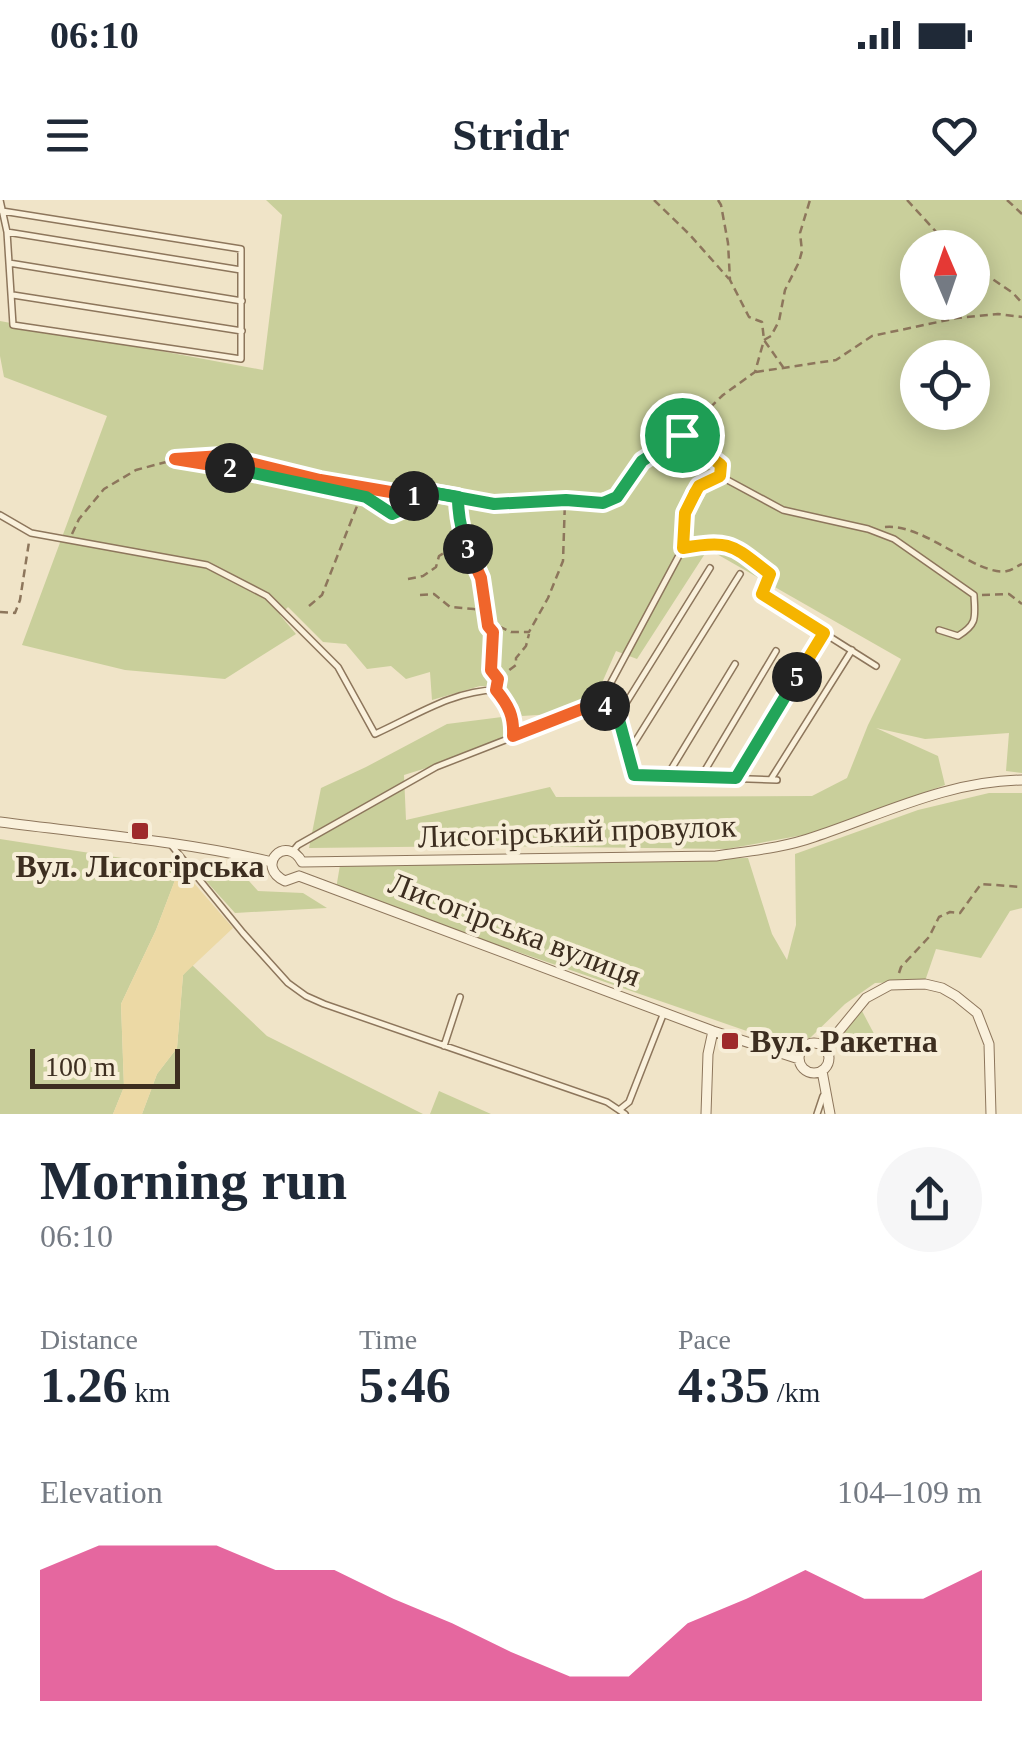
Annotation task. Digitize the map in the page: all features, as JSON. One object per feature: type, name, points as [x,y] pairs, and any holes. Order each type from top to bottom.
[{"type":"street","name":"Лисогірський провулок","points":[[302,862],[716,856],[810,838],[948,790],[1022,780]]},
{"type":"street","points":[[0,822],[170,843],[272,862]]},
{"type":"street","points":[[293,851],[302,862],[302,870],[285,881],[271,868],[272,862],[278,852],[293,851]]},
{"type":"street","points":[[331,887],[326,874],[337,862]]},
{"type":"street","name":"Лисогірська вулиця","points":[[298,876],[713,1031],[800,1059]]},
{"type":"street","points":[[825,1048],[866,998],[895,985],[942,988],[977,1013],[989,1044],[991,1114]]},
{"type":"street","points":[[706,1114],[708,1054],[713,1031]]},
{"type":"street","points":[[822,1072],[805,1070],[800,1059],[801,1052],[810,1044],[825,1048],[829,1060],[822,1072],[830,1114]]},
{"type":"lane","points":[[0,200],[2,211],[7,232],[13,325],[241,359],[241,249],[2,211]]},
{"type":"lane","points":[[7,232],[241,270]]},
{"type":"lane","points":[[9,263],[242,300]]},
{"type":"lane","points":[[11,295],[242,331]]},
{"type":"lane","points":[[293,851],[436,767],[600,702],[683,548],[685,513],[699,486],[720,476],[783,510],[868,528],[894,539],[974,595],[975,618],[970,629],[958,636],[939,630]]},
{"type":"lane","points":[[0,515],[31,533],[208,565],[268,596],[338,666],[375,734],[457,696],[496,690],[514,718],[513,736]]},
{"type":"lane","points":[[618,716],[710,568]]},
{"type":"lane","points":[[628,753],[740,574]]},
{"type":"lane","points":[[770,574],[762,594],[876,666]]},
{"type":"lane","points":[[736,778],[824,633]]},
{"type":"lane","points":[[600,702],[618,716],[634,775],[773,780],[852,650]]},
{"type":"lane","points":[[701,777],[776,651]]},
{"type":"lane","points":[[666,776],[735,664]]},
{"type":"lane","points":[[170,843],[243,933],[297,990],[324,1004],[607,1102],[622,1112],[664,1012]]},
{"type":"lane","points":[[444,1046],[460,997]]},
{"type":"lane","points":[[817,1114],[826,1088]]},
{"type":"path","points":[[655,200],[730,280],[749,317],[762,322],[764,340],[755,372]]},
{"type":"path","points":[[718,200],[728,243],[730,280]]},
{"type":"path","points":[[764,340],[771,336],[779,321],[786,290],[799,262],[800,233],[810,200]]},
{"type":"path","points":[[906,200],[934,230]]},
{"type":"path","points":[[1007,200],[1022,214]]},
{"type":"path","points":[[990,277],[1022,302]]},
{"type":"path","points":[[69,541],[79,519],[104,489],[136,470],[175,459],[222,456],[413,497],[423,491],[494,504],[566,500],[603,503],[617,497],[642,461],[682,435],[723,395],[755,372],[836,360],[872,336],[956,318],[998,314],[1022,317]]},
{"type":"path","points":[[764,340],[783,368]]},
{"type":"path","points":[[682,435],[721,465],[720,476]]},
{"type":"path","points":[[175,459],[366,497],[392,514],[408,507],[423,491]]},
{"type":"path","points":[[320,480],[323,489]]},
{"type":"path","points":[[309,606],[322,596],[361,496],[370,488]]},
{"type":"path","points":[[458,497],[458,519],[481,578],[488,626],[493,632],[491,670],[498,679]]},
{"type":"path","points":[[496,690],[498,679],[516,664],[526,646],[563,561],[566,500]]},
{"type":"path","points":[[868,528],[895,526],[916,532],[988,568],[1006,572],[1022,564]]},
{"type":"path","points":[[0,612],[15,613],[31,533]]},
{"type":"path","points":[[683,548],[732,545],[770,574]]},
{"type":"path","points":[[408,578],[423,576],[449,550],[469,551]]},
{"type":"path","points":[[420,595],[434,594],[450,607],[474,610],[510,632],[529,632]]},
{"type":"path","points":[[974,595],[1009,594],[1022,604]]},
{"type":"path","points":[[895,985],[902,968],[930,937],[939,917],[960,912],[981,884],[1022,887]]},
{"type":"green space","points":[[266,200],[1022,200],[1022,773],[1006,771],[1009,733],[925,739],[876,728],[938,756],[945,785],[809,834],[727,849],[309,848],[321,788],[447,724],[502,717],[529,736],[404,775],[406,820],[550,787],[556,797],[812,796],[847,778],[901,659],[708,549],[637,659],[616,651],[597,694],[553,714],[522,716],[518,705],[501,687],[480,686],[432,700],[430,672],[406,679],[391,666],[367,669],[346,644],[323,642],[288,607],[280,615],[296,634],[225,679],[125,670],[22,645],[107,416],[4,377],[0,321],[263,370],[282,215]]},
{"type":"green space","points":[[989,793],[1022,793],[1022,908],[1010,911],[981,958],[936,949],[925,981],[875,983],[845,1004],[810,1038],[770,1039],[336,889],[340,865],[748,858],[772,934],[787,960],[796,925],[795,854],[918,810]]},
{"type":"green space","points":[[0,839],[180,867],[121,1004],[124,1087],[113,1114],[0,1114]]},
{"type":"green space","points":[[202,863],[240,871],[258,891],[303,893],[327,908],[235,913],[197,871]]},
{"type":"green space","points":[[192,965],[267,1036],[423,1114],[142,1114],[157,1074],[177,1048],[183,975]]},
{"type":"green space","points":[[862,1011],[881,1047],[854,1048],[844,1031]]},
{"type":"green space","points":[[439,1091],[491,1114],[430,1114]]},
{"type":"sand","points":[[180,867],[233,928],[183,975],[177,1048],[157,1074],[142,1114],[113,1114],[124,1087],[121,1004]]},
{"type":"place","name":"Вул. Лисогірська","points":[[140,831]]},
{"type":"place","name":"Вул. Ракетна","points":[[730,1041]]},
{"type":"route","points":[[682,435],[642,461],[617,497],[603,503],[566,500],[494,504],[458,497],[423,491],[413,497],[222,456],[175,459],[366,497],[392,514],[408,507],[423,491],[458,497],[462,535],[481,578],[488,626],[493,632],[491,670],[498,679],[496,690],[514,718],[513,736],[600,702],[618,716],[634,775],[736,778],[824,633],[762,594],[770,574],[732,545],[683,548],[685,513],[699,486],[720,476],[721,465],[682,435]]}]
